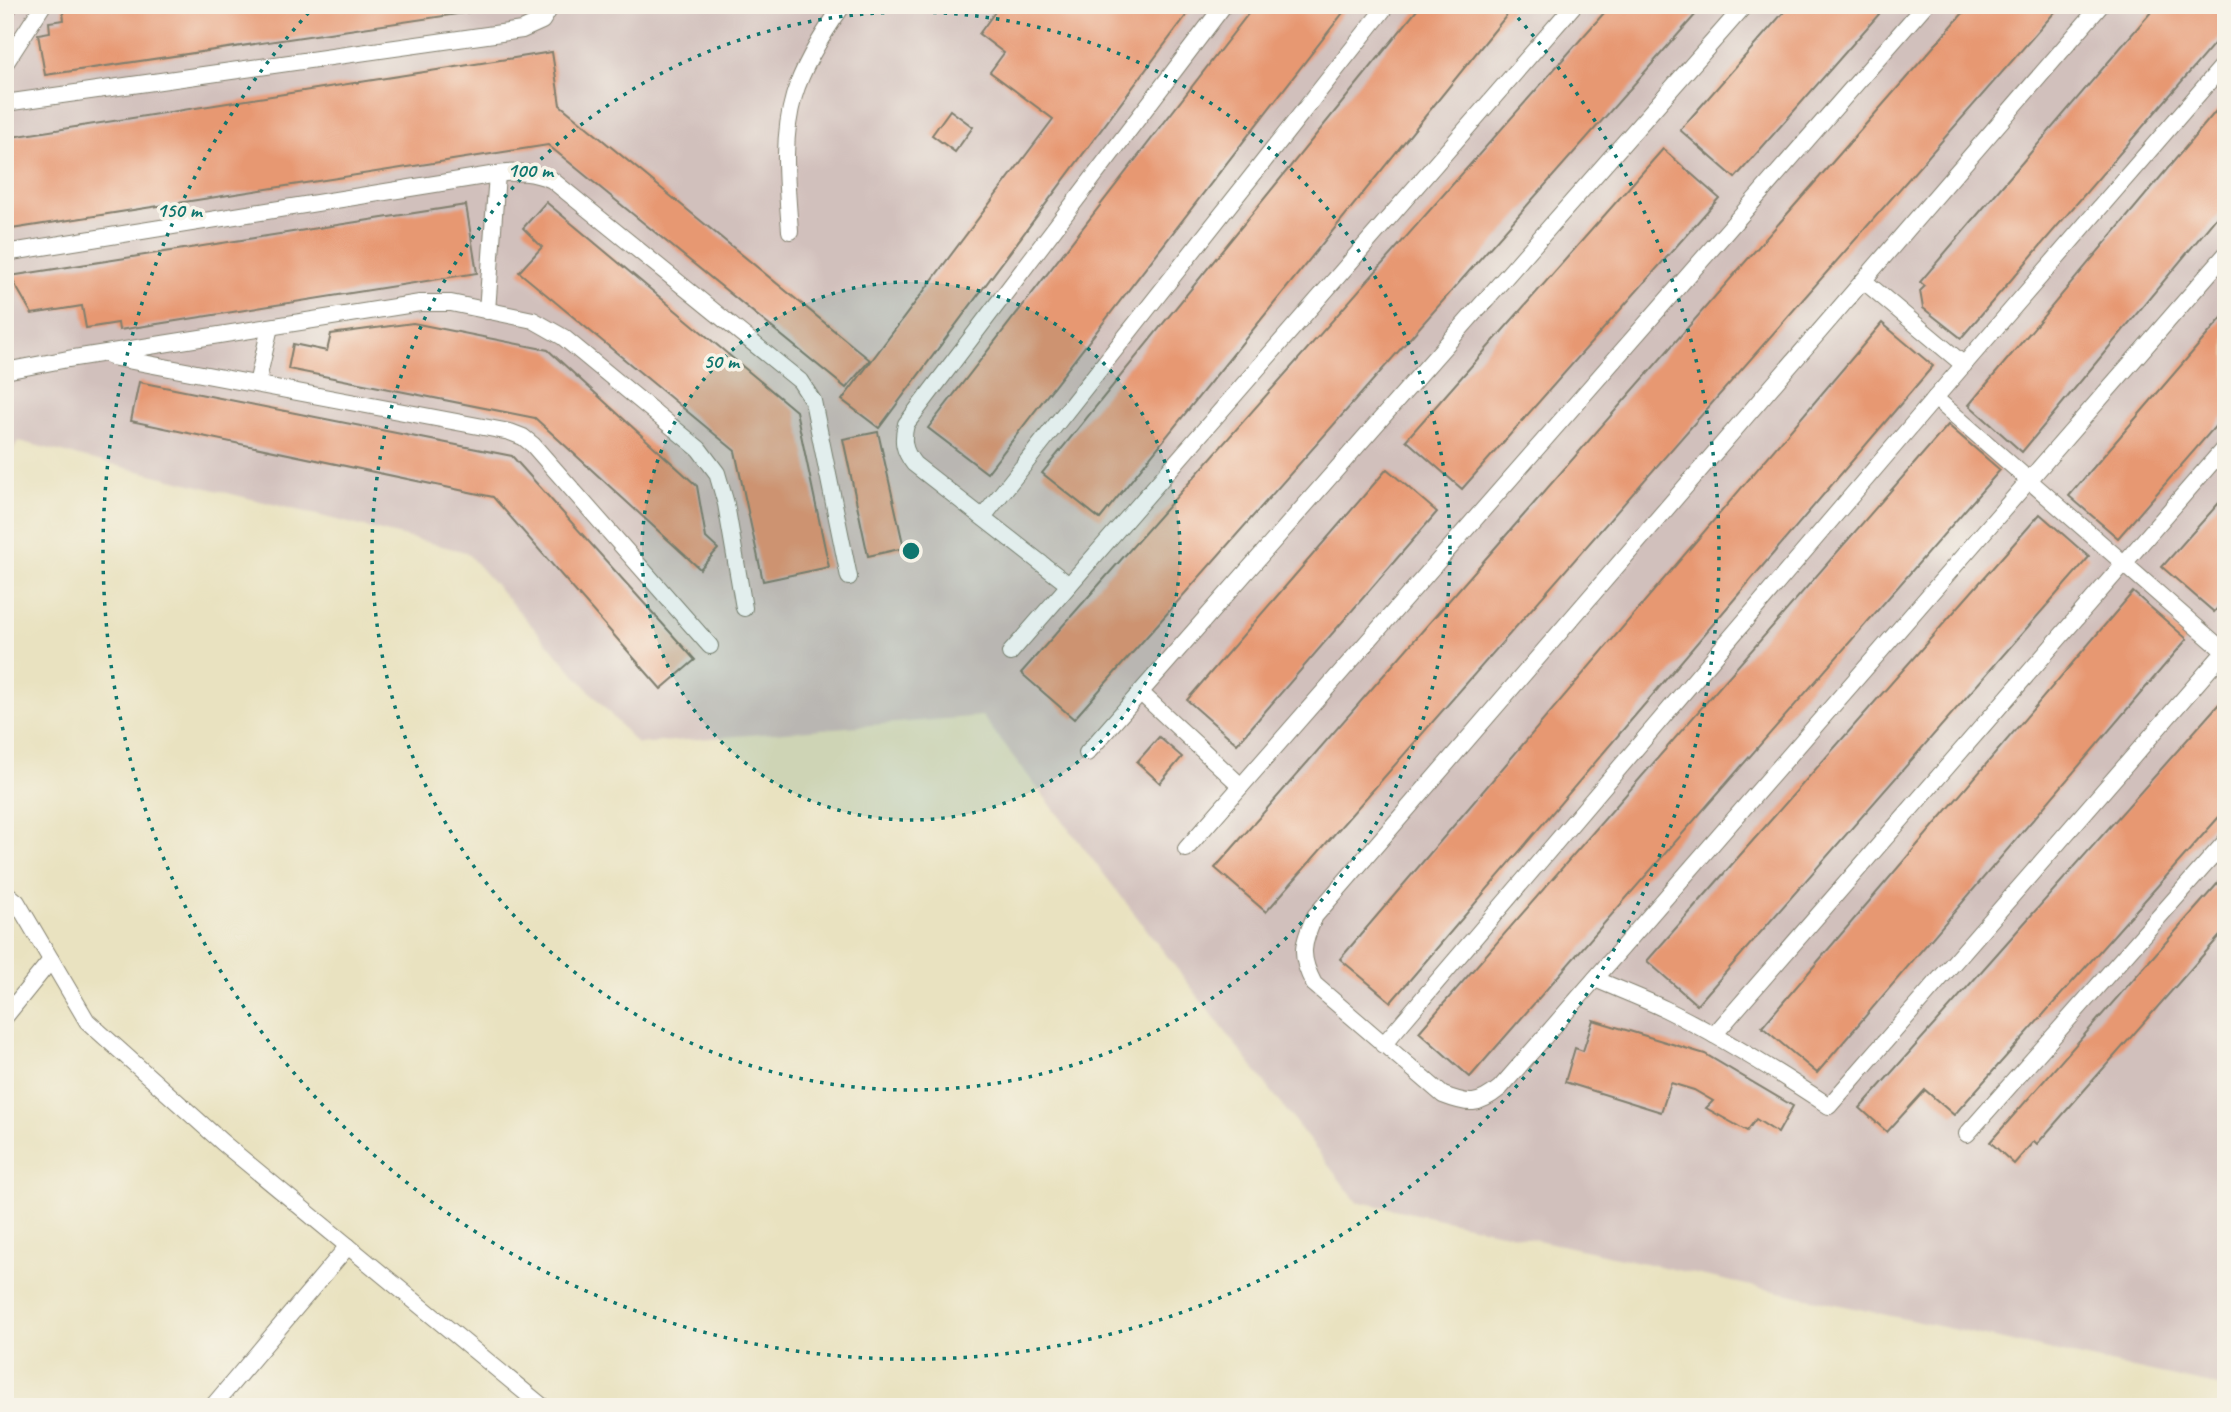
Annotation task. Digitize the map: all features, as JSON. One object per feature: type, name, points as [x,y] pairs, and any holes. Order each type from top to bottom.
[{"type":"lane","points":[[5,64],[43,5]]},
{"type":"lane","points":[[5,103],[522,30],[541,21],[552,5]]},
{"type":"lane","points":[[790,231],[786,158],[788,122],[794,95],[808,64],[843,5]]},
{"type":"lane","points":[[1069,584],[914,464],[906,454],[902,440],[906,424],[1224,5]]},
{"type":"lane","points":[[983,517],[1387,5]]},
{"type":"lane","points":[[1010,653],[1574,5]]},
{"type":"lane","points":[[1087,753],[1745,5]]},
{"type":"lane","points":[[1186,849],[1925,5]]},
{"type":"lane","points":[[2101,5],[1315,916],[1305,939],[1304,966],[1314,984],[1443,1095],[1462,1102],[1484,1100],[1500,1088],[2226,254]]},
{"type":"lane","points":[[1383,1045],[1935,398],[2226,62]]},
{"type":"lane","points":[[5,253],[497,173],[519,171],[538,174],[552,180],[800,381],[813,401],[849,577]]},
{"type":"lane","points":[[487,311],[497,173]]},
{"type":"lane","points":[[1864,281],[1964,365]]},
{"type":"lane","points":[[5,371],[420,303],[451,303],[533,320],[563,337],[699,449],[717,474],[726,504],[744,608]]},
{"type":"lane","points":[[257,384],[270,327]]},
{"type":"lane","points":[[98,354],[510,432],[523,437],[533,444],[710,646]]},
{"type":"lane","points":[[1595,979],[1664,1009],[1714,1035],[1770,1067],[1829,1106],[2225,651],[1935,398]]},
{"type":"lane","points":[[1714,1035],[2226,446]]},
{"type":"lane","points":[[1140,693],[1241,786]]},
{"type":"lane","points":[[1967,1133],[2226,841]]},
{"type":"lane","points":[[5,892],[17,902],[87,1021],[223,1143],[543,1407]]},
{"type":"lane","points":[[5,1017],[51,960]]},
{"type":"lane","points":[[212,1407],[348,1246]]},
{"type":"shaded area","points":[[5,5],[2226,5],[2226,1388],[1356,1201],[982,716],[637,744],[466,552],[18,441],[5,463]]},
{"type":"building","points":[[5,5],[20,5],[5,26]]},
{"type":"building","points":[[62,5],[505,7],[45,75],[38,34],[50,32],[49,22],[64,20]]},
{"type":"building","points":[[1000,5],[1194,5],[879,428],[842,400],[1053,119],[990,72],[1004,53],[979,34]]},
{"type":"building","points":[[1255,5],[1349,5],[987,473],[928,428]]},
{"type":"building","points":[[1421,5],[1515,5],[1100,519],[1042,473]]},
{"type":"building","points":[[1611,5],[1704,5],[1074,719],[1021,673]]},
{"type":"building","points":[[1790,5],[1887,5],[1735,178],[1680,130]]},
{"type":"building","points":[[1970,5],[2061,5],[1266,912],[1215,868]]},
{"type":"building","points":[[2157,5],[2226,5],[2226,30],[1961,338],[1923,308],[1920,291],[1925,286],[1920,282]]},
{"type":"building","points":[[552,52],[560,105],[870,360],[846,388],[548,145],[5,230],[5,138]]},
{"type":"building","points":[[2226,99],[2226,206],[2022,452],[1969,405]]},
{"type":"building","points":[[950,110],[973,127],[955,152],[932,135]]},
{"type":"building","points":[[1663,149],[1719,198],[1462,489],[1406,440]]},
{"type":"building","points":[[546,202],[796,411],[829,567],[763,581],[735,451],[519,272],[542,247],[523,228]]},
{"type":"building","points":[[466,205],[477,273],[119,330],[118,323],[86,328],[82,306],[32,314],[10,276]]},
{"type":"building","points":[[2226,313],[2226,414],[2118,538],[2069,496]]},
{"type":"building","points":[[413,323],[548,350],[697,486],[706,538],[718,549],[700,569],[535,418],[288,369],[293,344],[327,351],[331,334]]},
{"type":"building","points":[[1882,323],[1933,366],[1391,1002],[1340,959]]},
{"type":"building","points":[[139,382],[512,456],[695,660],[661,689],[493,497],[131,421]]},
{"type":"building","points":[[1948,425],[2000,470],[1470,1077],[1419,1032]]},
{"type":"building","points":[[878,432],[904,548],[868,556],[843,439]]},
{"type":"building","points":[[1387,469],[1437,512],[1237,744],[1187,700]]},
{"type":"building","points":[[2226,495],[2226,599],[2214,612],[2162,567]]},
{"type":"building","points":[[2040,514],[2089,557],[1697,1005],[1647,961]]},
{"type":"building","points":[[2133,592],[2187,639],[1817,1073],[1762,1027]]},
{"type":"building","points":[[2226,696],[2226,809],[1954,1115],[1925,1090],[1887,1132],[1860,1108]]},
{"type":"building","points":[[1159,737],[1182,757],[1160,783],[1137,762]]},
{"type":"building","points":[[2226,874],[2226,929],[2037,1144],[2034,1141],[2014,1164],[1990,1142]]},
{"type":"building","points":[[1593,1020],[1705,1054],[1793,1106],[1778,1133],[1756,1119],[1747,1131],[1706,1108],[1713,1101],[1694,1090],[1671,1083],[1661,1112],[1565,1082],[1575,1048],[1583,1051]]}]
